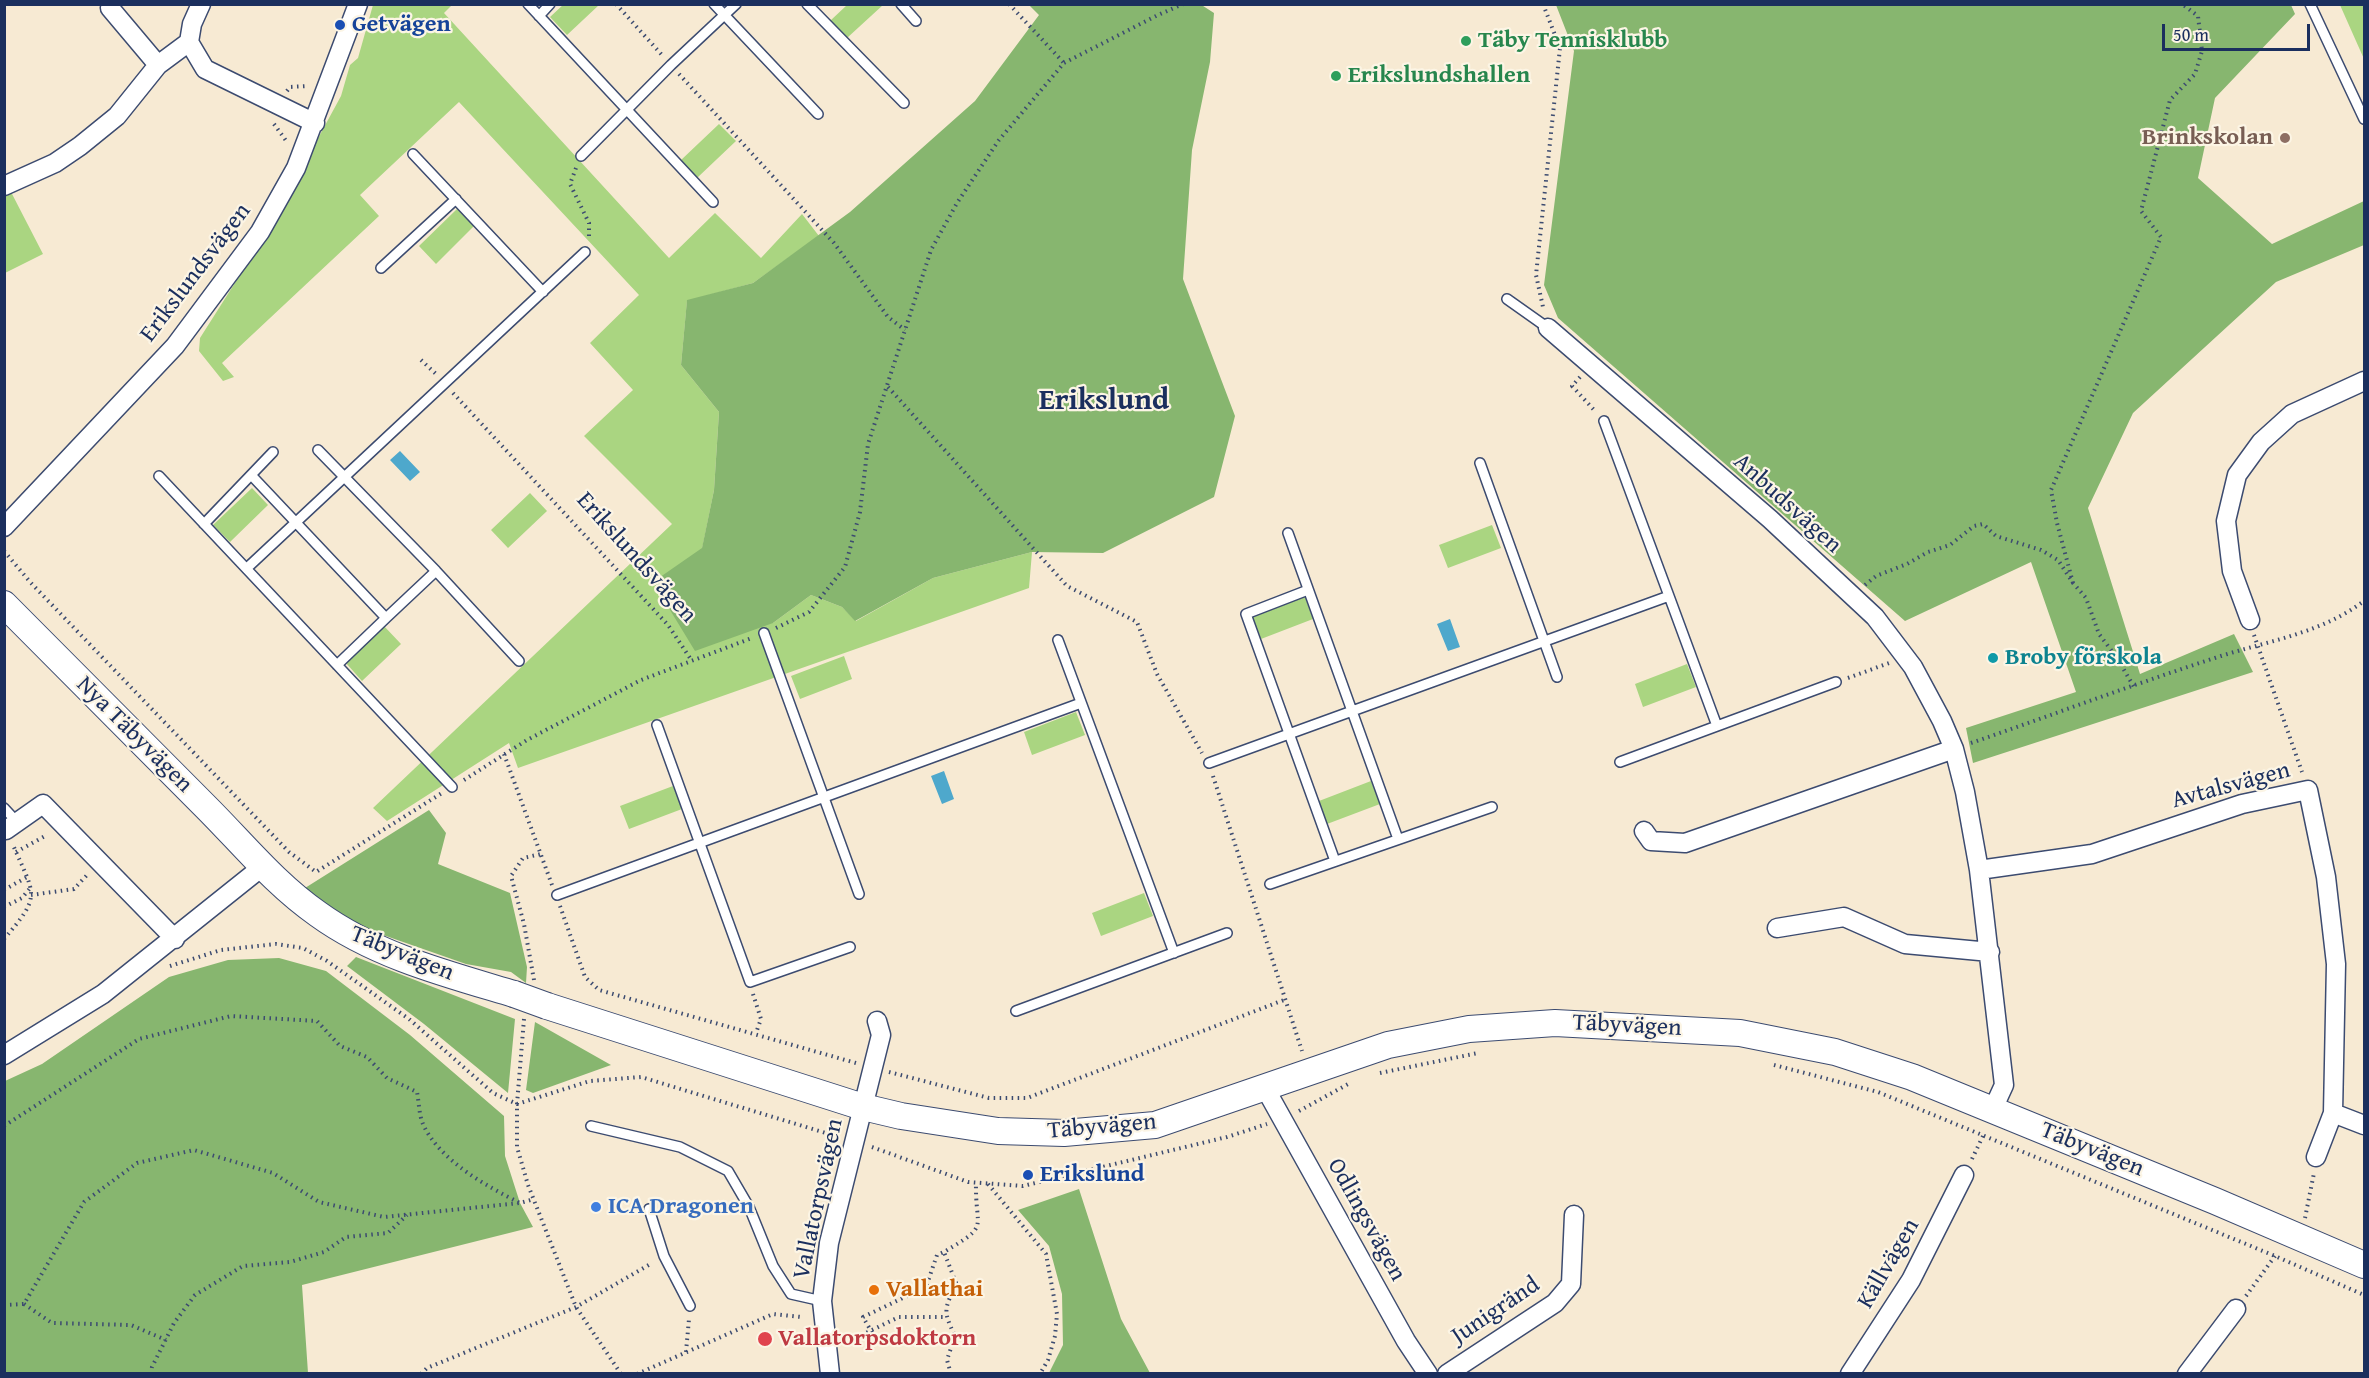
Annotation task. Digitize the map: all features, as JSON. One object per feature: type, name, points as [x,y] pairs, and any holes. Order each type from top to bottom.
[{"type":"main road","name":"Nya Täbyvägen","points":[[4,604],[213,814],[262,867]]},
{"type":"main road","name":"Täbyvägen","points":[[262,867],[318,915],[363,942],[422,966],[864,1107],[901,1116],[998,1131],[1065,1133],[1155,1125],[1388,1045],[1469,1029],[1555,1023],[1740,1033],[1835,1052],[1912,1077],[2364,1265]]},
{"type":"street","points":[[201,4],[192,24],[189,42],[205,69],[315,123]]},
{"type":"street","name":"Erikslundsvägen","points":[[4,527],[175,346],[260,232],[296,168],[315,123],[358,4]]},
{"type":"street","points":[[110,8],[158,65]]},
{"type":"street","points":[[4,186],[55,163],[80,146],[117,116],[158,65],[189,42]]},
{"type":"street","name":"Anbudsvägen","points":[[1548,328],[1770,519],[1875,617],[1913,667],[1954,749],[1965,792],[1990,952],[2004,1085],[1993,1109]]},
{"type":"street","points":[[2250,620],[2232,571],[2226,521],[2237,475],[2260,441],[2292,414],[2364,381]]},
{"type":"street","points":[[1644,831],[1651,840],[1685,843],[1954,749]]},
{"type":"street","name":"Avtalsvägen","points":[[1979,870],[2092,854],[2242,804],[2308,790],[2326,877],[2336,964],[2333,1113],[2316,1157]]},
{"type":"street","points":[[11,826],[43,804],[175,939]]},
{"type":"street","points":[[4,1055],[103,994],[175,939],[262,867]]},
{"type":"street","points":[[1777,928],[1844,917],[1905,944],[1990,952]]},
{"type":"street","points":[[864,1107],[881,1035],[877,1021]]},
{"type":"street","name":"Odlingsvägen","points":[[1265,1088],[1406,1341],[1428,1374]]},
{"type":"street","name":"Vallatorpsvägen","points":[[830,1374],[822,1301],[829,1243],[864,1107]]},
{"type":"street","points":[[2333,1113],[2364,1125]]},
{"type":"street","name":"Källvägen","points":[[1850,1374],[1911,1280],[1964,1175]]},
{"type":"street","name":"Junigränd","points":[[1447,1374],[1555,1304],[1571,1284],[1574,1215]]},
{"type":"street","points":[[2187,1374],[2236,1309]]},
{"type":"lane","points":[[528,4],[713,202]]},
{"type":"lane","points":[[539,16],[550,4]]},
{"type":"lane","points":[[714,4],[818,114]]},
{"type":"lane","points":[[580,156],[736,4]]},
{"type":"lane","points":[[807,4],[904,103]]},
{"type":"lane","points":[[901,4],[916,21]]},
{"type":"lane","points":[[2310,4],[2364,119]]},
{"type":"lane","points":[[413,154],[543,291]]},
{"type":"lane","points":[[381,268],[456,199]]},
{"type":"lane","points":[[247,568],[585,252]]},
{"type":"lane","points":[[1507,299],[1548,328]]},
{"type":"lane","points":[[1604,421],[1717,726]]},
{"type":"lane","points":[[318,450],[436,571],[519,662]]},
{"type":"lane","points":[[204,524],[273,452]]},
{"type":"lane","points":[[1480,463],[1557,678]]},
{"type":"lane","points":[[159,476],[452,787]]},
{"type":"lane","points":[[252,476],[386,618]]},
{"type":"lane","points":[[1288,533],[1398,839]]},
{"type":"lane","points":[[337,665],[436,571]]},
{"type":"lane","points":[[1308,590],[1246,614],[1335,861]]},
{"type":"lane","points":[[1209,763],[1669,596]]},
{"type":"lane","points":[[764,633],[859,894]]},
{"type":"lane","points":[[1058,640],[1174,953]]},
{"type":"lane","points":[[1620,762],[1836,682]]},
{"type":"lane","points":[[556,896],[1081,703]]},
{"type":"lane","points":[[657,725],[750,982],[850,947]]},
{"type":"lane","points":[[1270,884],[1492,807]]},
{"type":"lane","points":[[4,808],[11,826]]},
{"type":"lane","points":[[1016,1011],[1227,933]]},
{"type":"lane","points":[[591,1126],[680,1147],[728,1171],[749,1207],[772,1266],[791,1294],[822,1301]]},
{"type":"lane","points":[[649,1209],[664,1256],[690,1306]]},
{"type":"path","points":[[616,4],[834,243],[888,317],[905,330]]},
{"type":"path","points":[[1009,4],[1064,63]]},
{"type":"path","points":[[4,551],[31,583],[289,852],[315,872],[527,740],[641,680],[764,633],[809,612],[845,567],[860,512],[868,444],[931,250],[957,203],[999,140],[1064,63],[1183,4]]},
{"type":"path","points":[[1543,4],[1560,48],[1536,275],[1548,328]]},
{"type":"path","points":[[2073,583],[2051,490],[2161,237],[2141,211],[2170,100],[2195,74],[2202,51],[2198,16],[2182,4]]},
{"type":"path","points":[[286,149],[287,141],[272,122],[278,105],[290,87],[309,86],[314,79]]},
{"type":"path","points":[[580,156],[570,184],[589,223],[590,238],[585,252]]},
{"type":"path","name":"Erikslundsvägen","points":[[421,360],[445,383],[668,625],[692,661]]},
{"type":"path","points":[[1590,364],[1572,386],[1604,421]]},
{"type":"path","points":[[887,387],[1066,586],[1137,622],[1157,674],[1209,763],[1309,1072]]},
{"type":"path","points":[[1852,596],[1875,576],[1907,564],[1928,552],[1950,545],[1974,526],[1983,524],[1996,536],[2041,550],[2058,560],[2086,598],[2099,634],[2134,687]]},
{"type":"path","points":[[1954,749],[2258,646],[2305,633],[2345,616],[2364,601]]},
{"type":"path","points":[[2250,620],[2308,790]]},
{"type":"path","points":[[1836,682],[1905,657]]},
{"type":"path","points":[[504,754],[541,854],[523,858],[512,876],[534,979],[517,1104],[517,1147],[534,1199],[576,1307],[621,1374]]},
{"type":"path","points":[[4,939],[26,914],[31,904],[31,886],[16,852],[11,826]]},
{"type":"path","points":[[16,852],[52,832]]},
{"type":"path","points":[[31,895],[74,889],[90,873]]},
{"type":"path","points":[[4,890],[27,877]]},
{"type":"path","points":[[4,907],[22,898],[31,886]]},
{"type":"path","points":[[750,982],[761,1019],[756,1033]]},
{"type":"path","points":[[4,1126],[139,1039],[231,1016],[317,1021],[340,1046],[367,1057],[387,1078],[417,1092],[423,1124],[439,1150],[492,1189],[520,1203]]},
{"type":"path","points":[[1964,1175],[1983,1135]]},
{"type":"path","points":[[24,1304],[84,1203],[137,1163],[194,1150],[273,1173],[320,1202],[384,1217],[520,1203],[534,1199]]},
{"type":"path","points":[[2301,1237],[2316,1157]]},
{"type":"path","points":[[878,1343],[863,1317],[926,1287],[937,1255],[973,1235],[978,1227],[976,1183]]},
{"type":"path","points":[[988,1184],[1046,1254],[1057,1314],[1055,1336],[1048,1360],[1040,1374]]},
{"type":"path","points":[[151,1374],[174,1323],[195,1295],[243,1266],[290,1262],[324,1252],[346,1237],[388,1233],[408,1215]]},
{"type":"path","points":[[944,1252],[956,1283],[946,1308],[945,1317],[955,1336],[947,1360],[951,1374]]},
{"type":"path","points":[[421,1374],[427,1368],[576,1307],[664,1256]]},
{"type":"path","points":[[2236,1309],[2275,1256]]},
{"type":"path","points":[[4,1305],[24,1304],[52,1323],[131,1325],[166,1340]]},
{"type":"path","points":[[686,1352],[690,1306]]},
{"type":"path","points":[[638,1374],[773,1314],[801,1317]]},
{"type":"path","points":[[828,1351],[899,1317],[945,1317]]},
{"type":"green space","points":[[564,4],[599,5],[567,35],[550,17]]},
{"type":"green space","points":[[1200,4],[1214,13],[1210,62],[1192,150],[1183,279],[1235,416],[1214,497],[1103,553],[1032,552],[933,578],[855,621],[842,607],[811,595],[773,623],[695,651],[653,582],[702,548],[714,490],[719,412],[681,365],[687,300],[753,283],[850,212],[975,101],[1039,15],[1029,5]]},
{"type":"green space","points":[[373,5],[452,5],[444,13],[669,258],[715,213],[761,258],[802,214],[819,236],[753,283],[687,301],[681,365],[719,412],[714,490],[702,549],[773,623],[811,595],[842,607],[856,621],[933,578],[1032,552],[1029,588],[518,768],[509,743],[387,821],[373,808],[672,524],[584,436],[633,390],[590,343],[639,295],[459,102],[360,195],[379,216],[222,363],[234,377],[223,381],[199,351],[200,338],[266,234],[341,96],[350,65],[358,58]]},
{"type":"green space","points":[[847,5],[883,5],[847,38],[830,21]]},
{"type":"green space","points":[[1556,5],[2291,5],[2295,14],[2215,98],[2198,178],[2272,244],[2364,201],[2364,245],[2276,282],[2133,413],[2088,508],[2140,674],[2234,634],[2253,672],[1973,763],[1966,728],[2076,692],[2031,562],[1905,621],[1558,318],[1544,285],[1574,51]]},
{"type":"green space","points":[[2340,5],[2364,5],[2364,59]]},
{"type":"green space","points":[[719,124],[736,141],[697,178],[680,161]]},
{"type":"green space","points":[[11,192],[43,254],[5,273],[5,195]]},
{"type":"green space","points":[[457,209],[474,226],[436,264],[419,246]]},
{"type":"green space","points":[[252,488],[268,505],[230,542],[213,525]]},
{"type":"green space","points":[[530,493],[547,511],[508,548],[491,530]]},
{"type":"green space","points":[[1492,525],[1501,548],[1448,568],[1439,545]]},
{"type":"green space","points":[[1305,597],[1313,619],[1261,639],[1252,616]]},
{"type":"green space","points":[[384,626],[401,644],[362,681],[346,663]]},
{"type":"green space","points":[[844,656],[852,679],[800,699],[791,676]]},
{"type":"green space","points":[[1687,664],[1696,687],[1643,707],[1635,684]]},
{"type":"green space","points":[[1076,712],[1085,735],[1032,755],[1024,732]]},
{"type":"green space","points":[[1371,781],[1380,804],[1327,824],[1319,801]]},
{"type":"green space","points":[[673,786],[682,809],[629,829],[620,806]]},
{"type":"green space","points":[[429,810],[446,833],[438,864],[510,893],[527,967],[526,983],[511,972],[466,964],[366,929],[323,904],[305,888]]},
{"type":"green space","points":[[1144,893],[1153,916],[1101,936],[1092,913]]},
{"type":"green space","points":[[356,957],[515,1019],[508,1093],[424,1024],[347,966]]},
{"type":"green space","points":[[279,958],[326,971],[410,1035],[504,1116],[505,1156],[520,1203],[533,1227],[302,1285],[308,1373],[5,1373],[5,1081],[42,1064],[169,977],[228,960]]},
{"type":"green space","points":[[535,1022],[611,1065],[533,1093],[526,1090]]},
{"type":"green space","points":[[1079,1189],[1121,1319],[1150,1373],[1049,1373],[1063,1345],[1062,1294],[1049,1246],[1018,1210]]},
{"type":"water","points":[[400,451],[420,472],[410,481],[390,460]]},
{"type":"water","points":[[1450,619],[1460,647],[1448,651],[1437,624]]},
{"type":"water","points":[[944,771],[954,799],[942,804],[931,776]]},
{"type":"place","name":"Getvägen","points":[[340,25]]},
{"type":"place","name":"Täby Tennisklubb","points":[[1466,41]]},
{"type":"place","name":"Erikslundshallen","points":[[1336,76]]},
{"type":"place","name":"Brinkskolan","points":[[2285,138]]},
{"type":"place","name":"Broby förskola","points":[[1993,658]]},
{"type":"place","name":"Erikslund","points":[[1028,1175]]},
{"type":"place","name":"ICA Dragonen","points":[[596,1207]]},
{"type":"place","name":"Vallathai","points":[[874,1290]]},
{"type":"place","name":"Vallatorpsdoktorn","points":[[765,1339]]},
{"type":"district","name":"Erikslund","points":[[1104,401]]}]
